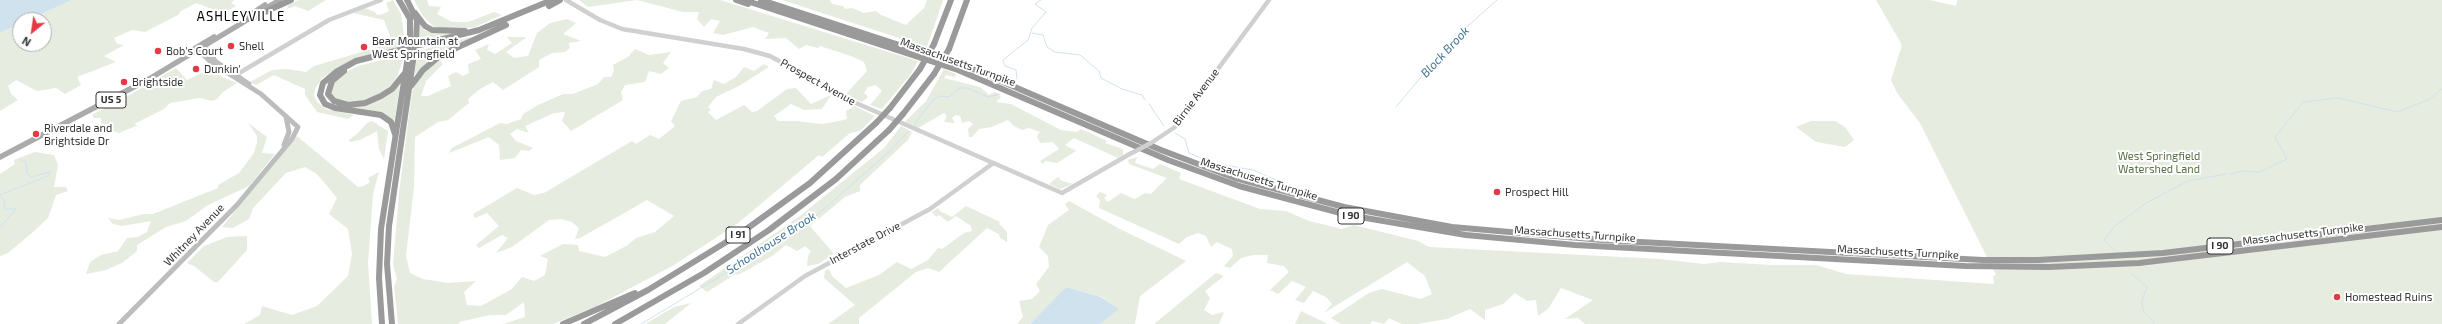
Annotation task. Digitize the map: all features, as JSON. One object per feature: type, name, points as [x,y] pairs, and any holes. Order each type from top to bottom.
[{"type":"highway","points":[[250,19],[291,0]]},
{"type":"highway","points":[[382,324],[379,290],[380,243],[395,134],[410,44],[410,19],[399,0]]},
{"type":"highway","points":[[407,0],[427,28],[438,32],[462,31],[499,25]]},
{"type":"highway","points":[[736,0],[863,38]]},
{"type":"highway","name":"Massachusetts Turnpike","points":[[744,0],[863,38],[968,74],[1192,170],[1272,196],[1348,215],[1421,229],[1516,241],[1996,263],[2137,256],[2442,220]]},
{"type":"highway","name":"Massachusetts Turnpike","points":[[761,0],[978,71],[1161,150],[1212,170],[1296,196],[1369,213],[1452,227],[1539,236],[2069,267],[2139,263],[2442,227]]},
{"type":"highway","points":[[771,0],[806,14]]},
{"type":"highway","name":"I 91","points":[[584,324],[684,268],[735,237],[788,199],[835,162],[890,108],[920,68],[934,44],[951,0]]},
{"type":"highway","name":"I 91","points":[[615,324],[699,277],[769,230],[836,179],[889,130],[934,74],[949,49],[967,0]]},
{"type":"highway","points":[[410,89],[418,75],[437,57],[499,25],[554,1]]},
{"type":"highway","points":[[392,324],[388,281],[388,232],[416,42],[417,25],[415,13]]},
{"type":"highway","points":[[405,73],[389,91],[365,103],[341,104],[334,101],[328,94],[328,86],[334,79],[354,66],[499,25]]},
{"type":"highway","points":[[395,134],[391,122],[382,115],[335,108],[325,104],[320,95],[324,83],[336,72],[356,61],[499,25]]},
{"type":"highway","points":[[563,324],[584,316],[684,268]]},
{"type":"main road","name":"US 5","points":[[205,45],[274,0]]},
{"type":"main road","name":"US 5","points":[[0,153],[138,86],[280,0]]},
{"type":"main road","points":[[205,45],[215,61],[256,91],[299,130]]},
{"type":"main road","points":[[198,49],[212,63],[235,75]]},
{"type":"main road","points":[[285,116],[289,132],[299,130]]},
{"type":"main road","name":"Whitney Avenue","points":[[119,324],[221,222],[299,130]]},
{"type":"main road","name":"Whitney Avenue","points":[[278,155],[289,132]]},
{"type":"main road","name":"US 5","points":[[0,156],[19,145]]},
{"type":"street","points":[[235,75],[336,17],[381,0]]},
{"type":"street","name":"Prospect Avenue","points":[[568,1],[600,20],[622,29],[744,49],[770,56],[852,101],[992,164],[1062,193]]},
{"type":"street","name":"Birnie Avenue","points":[[1062,193],[1151,143],[1174,127],[1269,1]]},
{"type":"street","name":"Interstate Drive","points":[[738,324],[805,276],[930,209],[992,164]]},
{"type":"green space","points":[[72,0],[234,0],[231,3],[236,6],[223,13],[196,3],[181,11],[178,15],[145,32],[132,30],[114,38],[117,44],[124,45],[104,56],[116,62],[77,77],[81,85],[65,94],[56,88],[37,91],[16,80],[8,86],[11,94],[18,100],[0,111],[0,33],[12,28],[12,52],[52,52],[52,12],[46,12]]},
{"type":"green space","points":[[299,0],[326,0],[308,11],[295,6],[287,9],[288,5]]},
{"type":"green space","points":[[393,0],[401,14],[404,36],[403,47],[352,60],[322,78],[315,89],[314,96],[318,103],[326,109],[354,115],[348,119],[317,112],[305,95],[305,89],[274,75],[256,85],[250,82],[272,70],[286,69],[306,72],[314,66],[389,44],[390,36],[384,20],[353,13],[365,8],[375,12],[377,15],[383,14],[389,11],[386,3]]},
{"type":"green space","points":[[414,0],[427,0],[429,6],[441,7],[437,14],[452,22],[468,22],[494,12],[502,15],[475,27],[454,30],[434,27],[423,16]]},
{"type":"green space","points":[[579,0],[637,0],[588,7]]},
{"type":"green space","points":[[637,0],[720,0],[918,61],[911,74],[882,109],[870,105],[882,91],[876,85],[868,87],[864,93],[868,97],[862,102],[845,95],[867,71],[864,62],[851,56],[820,46],[818,48],[806,45],[799,49],[786,38],[765,39],[769,33],[753,27],[723,35],[713,33],[720,21],[711,19],[704,27],[697,19],[699,12],[683,12]]},
{"type":"green space","points":[[782,0],[830,0],[832,4],[843,6],[845,9],[852,8],[864,13],[876,11],[881,15],[906,25],[924,8],[927,0],[943,0],[927,47]]},
{"type":"green space","name":"West Springfield Watershed Land","points":[[1876,0],[1930,0],[1956,6],[1957,0],[2442,0],[2442,324],[1585,324],[1578,318],[1565,319],[1593,300],[1561,288],[1548,309],[1538,316],[1536,300],[1527,301],[1515,293],[1503,304],[1485,310],[1485,320],[1470,309],[1447,319],[1417,324],[1402,324],[1389,318],[1384,324],[1372,321],[1370,324],[1341,324],[1331,318],[1369,293],[1382,289],[1421,299],[1432,294],[1425,276],[1407,262],[1324,313],[1332,304],[1326,297],[1313,291],[1304,303],[1295,300],[1306,287],[1292,281],[1278,294],[1270,290],[1289,272],[1284,266],[1267,263],[1268,255],[1253,255],[1241,258],[1230,268],[1224,266],[1233,256],[1232,249],[1217,242],[1211,247],[1206,236],[1198,233],[1187,237],[1179,244],[1099,208],[1100,200],[1096,196],[1100,192],[1107,195],[1104,198],[1108,202],[1121,193],[1135,199],[1145,193],[1151,194],[1167,178],[1129,164],[1128,160],[1137,157],[1135,163],[1153,169],[1160,164],[1181,173],[1179,179],[1260,209],[1286,211],[1309,221],[1342,229],[1354,225],[1418,241],[1429,247],[1660,259],[1704,264],[1720,262],[1771,265],[1816,265],[1846,274],[1994,284],[1993,276],[1996,275],[1920,123],[1897,93],[1891,80],[1902,45]]},
{"type":"green space","points":[[567,19],[576,23],[563,34],[581,41],[569,43],[570,48],[565,52],[552,53],[539,60],[539,67],[503,90],[493,82],[480,89],[468,99],[469,103],[448,120],[438,122],[415,137],[414,187],[406,256],[410,273],[423,279],[448,283],[476,281],[464,292],[467,305],[481,306],[512,289],[522,277],[534,281],[545,275],[548,259],[540,256],[563,244],[578,245],[579,251],[605,257],[628,245],[636,238],[655,232],[674,216],[647,200],[580,238],[575,239],[579,228],[572,222],[561,219],[549,220],[512,247],[496,253],[508,238],[502,235],[479,248],[476,245],[499,226],[487,213],[475,218],[473,214],[517,188],[534,195],[544,193],[632,141],[636,144],[650,135],[659,139],[675,126],[671,121],[681,101],[697,97],[702,91],[711,89],[714,80],[724,84],[736,77],[744,67],[754,71],[764,64],[769,67],[739,86],[716,97],[708,107],[711,110],[708,112],[716,120],[744,105],[752,112],[757,111],[787,89],[796,88],[811,104],[831,95],[822,109],[804,110],[791,104],[774,116],[778,121],[797,121],[822,124],[839,121],[847,119],[846,111],[855,106],[875,116],[860,131],[850,133],[822,157],[819,155],[737,224],[674,265],[595,307],[553,324],[503,324],[525,317],[524,302],[506,315],[490,315],[459,322],[459,324],[398,324],[394,287],[397,279],[393,265],[399,193],[412,92],[421,74],[440,60],[443,64],[426,81],[421,96],[428,96],[451,86],[448,76],[456,72],[463,76],[469,73],[468,64],[481,59],[475,50],[489,44],[487,50],[495,54],[512,43],[507,37],[527,37],[506,52],[514,58],[528,56],[537,33],[550,23]]},
{"type":"green space","points":[[420,25],[424,30],[433,33],[464,33],[419,45]]},
{"type":"green space","points":[[470,37],[471,39],[422,68],[414,75],[418,51]]},
{"type":"green space","points":[[635,49],[649,55],[671,52],[663,63],[669,68],[661,74],[649,71],[645,82],[625,85],[621,92],[623,100],[571,131],[562,121],[565,112],[554,113],[525,126],[529,133],[517,129],[510,134],[516,141],[533,148],[529,151],[521,150],[515,158],[500,160],[499,145],[489,137],[449,153],[452,148],[500,123],[507,124],[521,119],[523,114],[538,105],[563,94],[573,94],[598,84],[604,77],[611,77],[614,71],[613,65],[628,57]]},
{"type":"green space","points":[[405,54],[397,77],[385,92],[366,101],[345,103],[331,96],[333,84],[346,72],[358,66]]},
{"type":"green space","points":[[176,68],[187,80],[212,68],[222,77],[237,83],[223,92],[217,99],[212,101],[200,98],[170,103],[164,109],[134,124],[138,125],[119,133],[107,129],[108,126],[101,123],[101,118],[93,118],[93,114],[114,104]]},
{"type":"green space","points":[[944,69],[956,74],[955,77],[946,75],[944,78],[980,87],[989,95],[994,92],[997,93],[1001,97],[996,102],[1011,104],[1061,130],[1077,132],[1081,129],[1107,141],[1105,143],[1123,149],[1123,155],[1118,158],[1074,138],[1065,145],[1076,151],[1057,163],[1045,161],[1043,164],[1040,161],[1059,149],[1053,142],[1040,143],[1037,136],[1040,132],[1029,128],[1022,130],[1014,126],[1008,120],[992,127],[979,129],[972,137],[969,137],[968,129],[973,124],[969,121],[962,123],[960,116],[956,115],[952,118],[955,123],[944,122],[947,116],[944,113],[918,128],[905,122],[926,101]]},
{"type":"green space","points":[[400,85],[394,123],[390,118],[347,107],[355,107]]},
{"type":"green space","points":[[372,121],[388,131],[384,159],[379,149],[377,131],[360,140],[350,142],[349,140],[367,123]]},
{"type":"green space","points":[[1811,121],[1835,121],[1845,127],[1854,140],[1845,147],[1816,142],[1796,127]]},
{"type":"green space","points":[[248,123],[267,137],[262,153],[275,154],[249,186],[208,205],[186,221],[166,227],[137,245],[137,251],[122,263],[106,270],[86,274],[90,262],[101,255],[118,251],[127,238],[138,237],[147,232],[151,221],[122,226],[113,224],[108,218],[119,220],[144,214],[153,214],[218,188],[218,185],[239,173],[254,153],[257,142],[257,136]]},
{"type":"green space","points":[[901,126],[912,132],[908,140],[860,185],[860,191],[845,197],[810,226],[834,254],[818,264],[807,266],[808,256],[811,251],[805,246],[797,251],[786,245],[772,256],[740,274],[734,275],[707,292],[699,286],[800,216],[884,148]]},
{"type":"green space","points":[[297,136],[358,187],[364,186],[370,182],[368,178],[379,172],[373,194],[368,263],[372,324],[244,324],[260,315],[262,306],[292,315],[317,306],[348,276],[352,254],[348,229],[329,214],[337,198],[317,174],[305,167],[286,173],[253,208],[249,219],[233,228],[222,227]]},
{"type":"green space","points":[[35,152],[54,155],[58,165],[54,187],[66,187],[68,191],[56,195],[48,218],[8,253],[0,256],[0,174],[15,164],[14,160]]},
{"type":"green space","points":[[1058,177],[1062,181],[1073,184],[1060,189],[1049,184]]},
{"type":"green space","points":[[1069,201],[1120,229],[1186,261],[1140,296],[1135,324],[1100,324],[1118,309],[1102,297],[1066,287],[1030,324],[1017,324],[1023,317],[1019,301],[1032,299],[1040,291],[1036,284],[1049,267],[1048,256],[1039,247],[1048,225],[1069,210],[1065,204]]},
{"type":"green space","points":[[966,206],[1000,222],[999,224],[1007,232],[1007,242],[1000,238],[999,234],[987,228],[939,272],[928,268],[916,272],[859,318],[859,324],[828,324],[855,305],[824,278],[825,271],[829,269],[832,276],[846,288],[879,275],[897,262],[911,269],[928,260],[938,248],[942,249],[964,233],[972,231],[971,226],[956,216],[948,222],[939,215],[936,217],[932,212],[938,208],[940,211],[952,217]]},
{"type":"green space","points":[[247,236],[247,250],[218,282],[214,282],[194,266],[187,263],[204,246],[227,237]]},
{"type":"green space","points":[[1216,273],[1224,276],[1205,291],[1210,298],[1204,310],[1212,315],[1224,312],[1219,324],[1154,324]]},
{"type":"green space","points":[[691,303],[665,324],[645,324],[674,307]]},
{"type":"green space","points":[[1301,311],[1326,323],[1327,324],[1295,324]]},
{"type":"water","points":[[0,0],[72,0],[46,12],[12,12],[12,28],[0,33]]},
{"type":"water","points":[[1066,287],[1101,297],[1119,309],[1100,324],[1030,324]]},
{"type":"waterway","name":"Schoolhouse Brook","points":[[1017,79],[1016,70],[1005,66],[1003,60],[1028,40],[1032,28],[1046,12],[1035,4],[1041,0]]},
{"type":"waterway","name":"Block Brook","points":[[1396,107],[1452,40],[1497,0]]},
{"type":"waterway","points":[[1032,33],[1043,35],[1047,47],[1055,52],[1080,55],[1099,71],[1101,78],[1122,89],[1142,95],[1145,100]]},
{"type":"waterway","name":"Schoolhouse Brook","points":[[915,123],[933,100],[939,96],[949,97],[960,88],[968,88],[988,97],[1000,94]]},
{"type":"waterway","points":[[2231,174],[2242,171],[2260,172],[2287,159],[2275,137],[2303,102],[2338,98],[2398,112],[2430,99],[2442,89]]},
{"type":"waterway","points":[[1149,104],[1164,126]]},
{"type":"waterway","name":"Schoolhouse Brook","points":[[641,324],[772,245],[797,226],[809,222],[889,152],[908,132]]},
{"type":"waterway","points":[[1175,133],[1185,139],[1189,153],[1213,163],[1253,170],[1294,188]]},
{"type":"waterway","points":[[0,195],[48,176],[50,172],[31,177],[27,174],[26,162],[20,159]]},
{"type":"waterway","points":[[2115,251],[2104,240],[2114,227],[2146,203],[2188,181],[2226,174]]},
{"type":"waterway","points":[[0,196],[4,200],[5,209],[16,209],[0,227]]},
{"type":"waterway","points":[[2131,273],[2147,287],[2142,300],[2143,311],[2155,324]]},
{"type":"place","name":"Shell","points":[[231,46]]},
{"type":"place","name":"Bear Mountain at West Springfield","points":[[364,47]]},
{"type":"place","name":"Bob's Court","points":[[158,51]]},
{"type":"place","name":"Dunkin'","points":[[196,69]]},
{"type":"place","name":"Brightside","points":[[124,82]]},
{"type":"place","name":"Riverdale and Brightside Dr","points":[[36,134]]},
{"type":"place","name":"Prospect Hill","points":[[1497,192]]},
{"type":"place","name":"Homestead Ruins","points":[[2337,297]]},
{"type":"district","name":"ASHLEYVILLE","points":[[241,17]]}]
